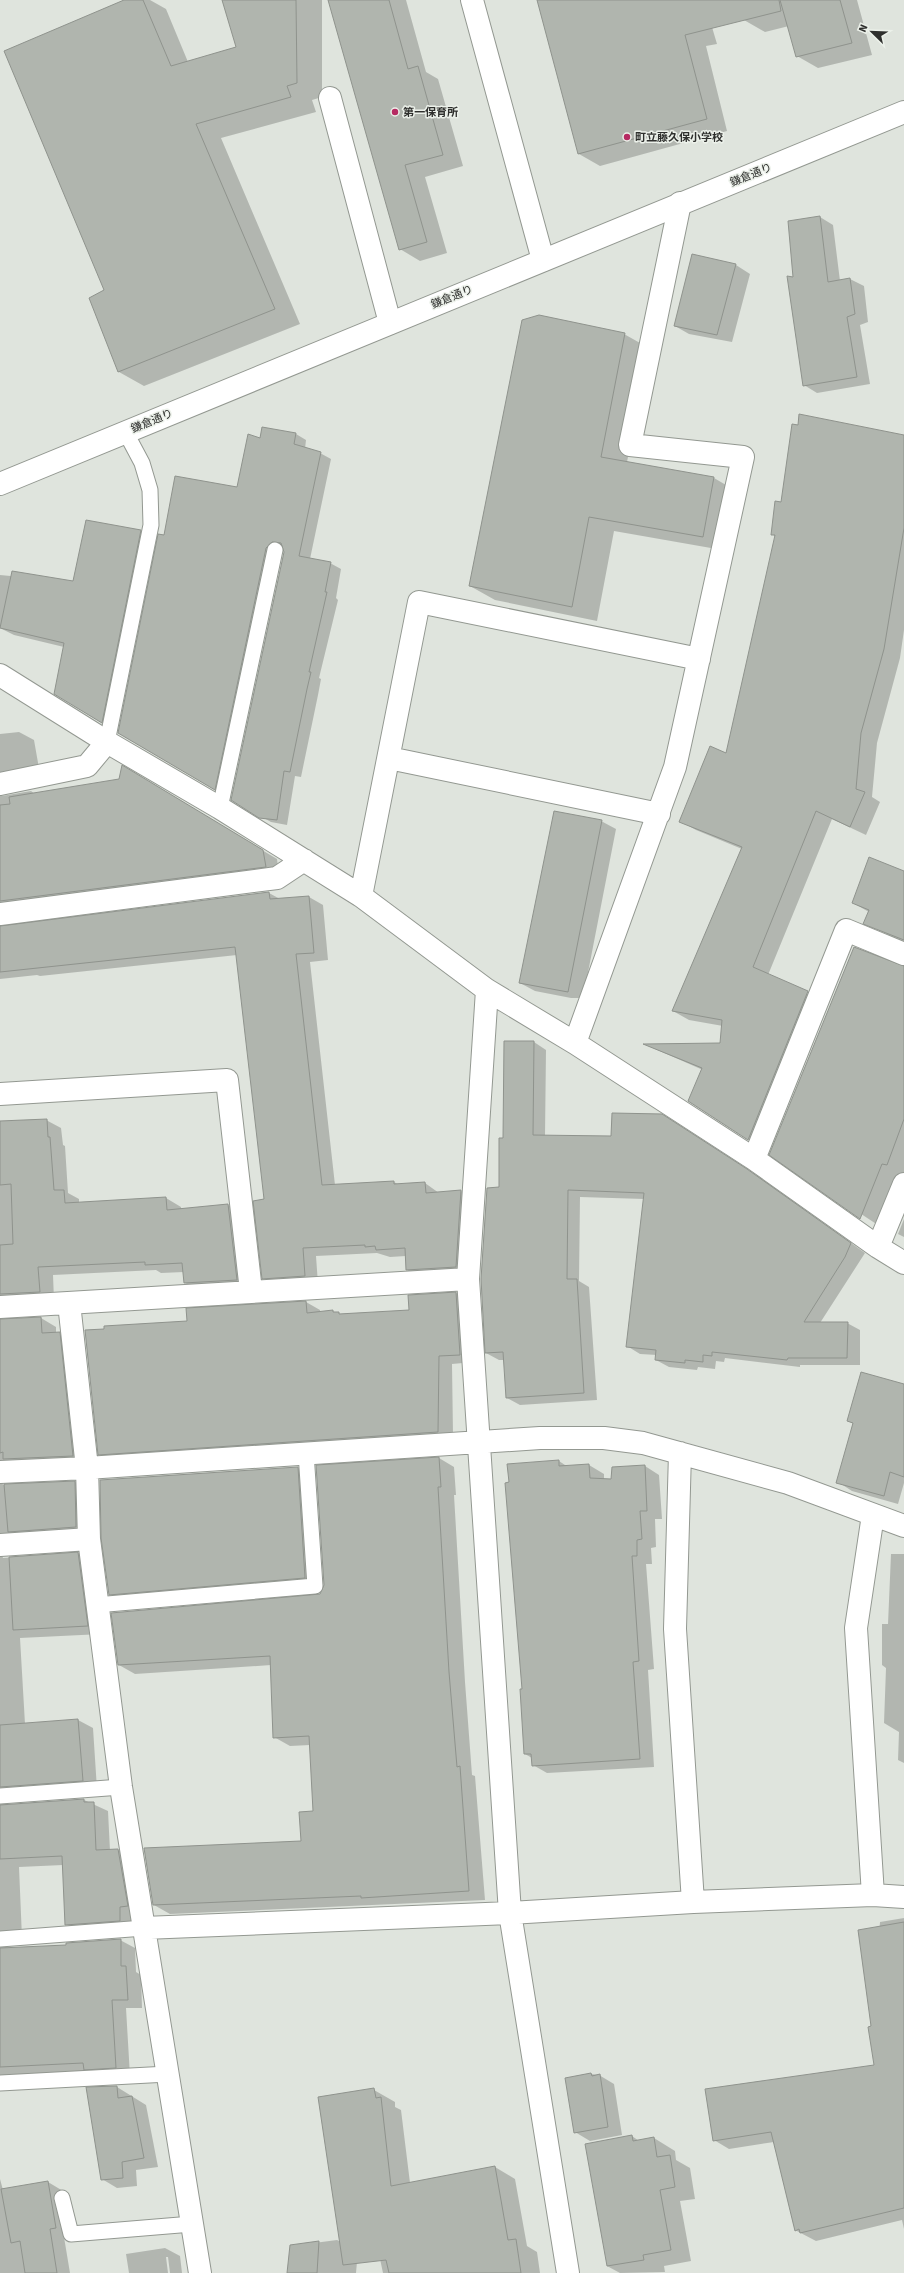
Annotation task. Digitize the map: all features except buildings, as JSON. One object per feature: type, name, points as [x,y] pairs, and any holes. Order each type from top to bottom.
[{"type":"street","points":[[472,0],[542,260]]},
{"type":"street","points":[[330,98],[390,323]]},
{"type":"street","name":"鎌倉通り","points":[[0,484],[904,112]]},
{"type":"street","points":[[575,1043],[675,767],[700,659],[743,457],[630,445],[680,203]]},
{"type":"street","points":[[361,896],[419,602],[700,659]]},
{"type":"street","points":[[0,675],[107,742],[220,808],[361,896],[487,990],[575,1043],[754,1160],[878,1247],[904,1262]]},
{"type":"street","points":[[0,784],[87,766],[107,742]]},
{"type":"street","points":[[389,758],[659,814]]},
{"type":"street","points":[[0,914],[277,878],[304,860]]},
{"type":"street","points":[[754,1160],[846,930],[904,954]]},
{"type":"street","points":[[487,990],[468,1279],[478,1442],[510,1913],[568,2273]]},
{"type":"street","points":[[0,1094],[227,1080],[251,1291]]},
{"type":"street","points":[[878,1247],[904,1184]]},
{"type":"street","points":[[0,1307],[468,1279]]},
{"type":"street","points":[[69,1303],[87,1468],[88,1539],[96,1605],[121,1787],[200,2273]]},
{"type":"street","points":[[0,1472],[87,1468],[478,1442],[604,1438],[643,1443],[788,1483],[904,1526]]},
{"type":"street","points":[[680,1453],[675,1629],[693,1902]]},
{"type":"street","points":[[873,1515],[856,1628],[873,1895]]},
{"type":"street","points":[[0,1545],[88,1539]]},
{"type":"street","points":[[144,1928],[510,1913],[693,1902],[873,1895],[904,1897]]},
{"type":"lane","points":[[107,742],[151,525],[150,490],[142,463],[126,433]]},
{"type":"lane","points":[[220,808],[275,550]]},
{"type":"lane","points":[[96,1605],[315,1586],[306,1453]]},
{"type":"lane","points":[[0,1796],[121,1787]]},
{"type":"lane","points":[[0,1939],[144,1928]]},
{"type":"lane","points":[[0,2083],[168,2074]]},
{"type":"lane","points":[[62,2198],[71,2234],[192,2224]]},
{"type":"place","name":"第一保育所","points":[[395,112]]},
{"type":"place","name":"町立藤久保小学校","points":[[627,137]]}]
